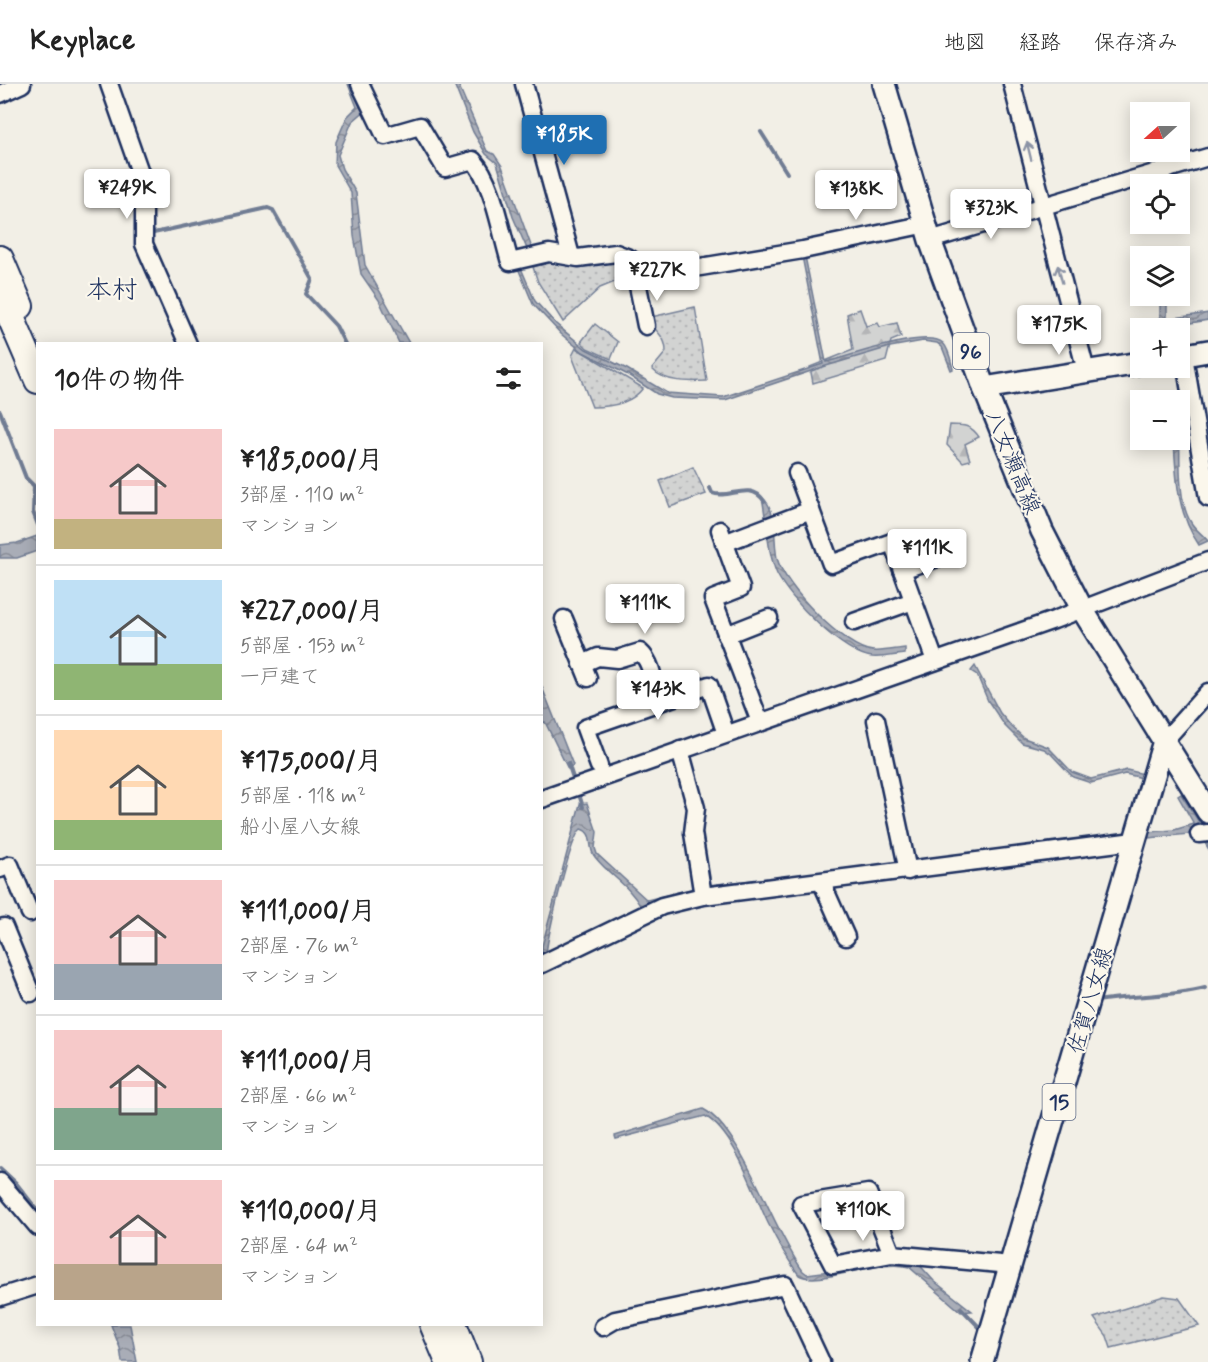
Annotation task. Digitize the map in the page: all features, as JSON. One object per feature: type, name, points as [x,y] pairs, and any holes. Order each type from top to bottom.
[{"type":"highway","points":[[0,260],[36,342]]},
{"type":"highway","points":[[0,292],[36,375]]},
{"type":"highway","points":[[434,1326],[449,1362]]},
{"type":"highway","points":[[454,1326],[468,1362]]},
{"type":"main road","name":"八女瀬高線","points":[[884,84],[923,233],[1042,531],[1082,609],[1164,741],[1205,828]]},
{"type":"main road","points":[[1190,354],[1208,351]]},
{"type":"main road","points":[[984,388],[1130,364]]},
{"type":"main road","name":"佐賀八女線","points":[[982,1362],[1164,741]]},
{"type":"street","points":[[0,94],[22,84]]},
{"type":"street","points":[[109,84],[141,175],[144,200],[144,244],[187,342]]},
{"type":"street","points":[[360,84],[384,135],[420,126],[445,168],[472,160],[478,166],[510,262],[549,253],[571,256],[616,253],[629,258],[645,270],[664,273],[923,233],[1011,212],[1043,207],[1208,157]]},
{"type":"street","points":[[524,84],[571,256]]},
{"type":"street","points":[[1012,84],[1086,371]]},
{"type":"street","points":[[645,270],[638,286],[646,326]]},
{"type":"street","points":[[1185,378],[1208,498]]},
{"type":"street","points":[[797,473],[831,564],[892,542],[935,660]]},
{"type":"street","points":[[760,722],[744,676],[738,671],[713,599],[741,588],[722,536],[811,510]]},
{"type":"street","points":[[902,570],[940,557]]},
{"type":"street","points":[[543,799],[1082,609],[1208,561]]},
{"type":"street","points":[[854,622],[913,601]]},
{"type":"street","points":[[726,635],[769,618]]},
{"type":"street","points":[[564,619],[585,671],[598,657],[617,659],[640,652],[645,656],[658,702]]},
{"type":"street","points":[[599,766],[585,728],[709,685],[726,734]]},
{"type":"street","points":[[1164,741],[1208,692]]},
{"type":"street","points":[[876,720],[908,871]]},
{"type":"street","points":[[680,750],[696,808],[693,832],[703,896]]},
{"type":"street","points":[[543,964],[663,906],[703,896],[877,869],[908,871],[1006,851],[1134,841]]},
{"type":"street","points":[[0,869],[10,865],[34,911],[2,927],[31,993]]},
{"type":"street","points":[[812,880],[846,937]]},
{"type":"street","points":[[0,1182],[36,1225]]},
{"type":"street","points":[[892,1254],[868,1193],[801,1204],[833,1265],[892,1254],[1011,1265]]},
{"type":"street","points":[[603,1327],[615,1320],[785,1285],[821,1362]]},
{"type":"street","points":[[0,1297],[36,1286]]},
{"type":"green space","points":[[552,261],[583,266],[608,261],[639,272],[600,288],[563,322],[538,282],[533,267]]},
{"type":"green space","points":[[695,307],[707,381],[670,379],[657,374],[652,369],[666,352],[665,346],[662,337],[647,318]]},
{"type":"green space","points":[[860,309],[866,326],[878,323],[880,327],[897,323],[901,337],[891,341],[886,361],[813,383],[810,367],[853,350],[847,314]]},
{"type":"green space","points":[[595,324],[618,342],[611,359],[587,348],[581,342]]},
{"type":"green space","points":[[576,348],[643,388],[627,401],[592,407],[572,356]]},
{"type":"green space","points":[[950,425],[967,426],[979,437],[965,444],[970,460],[963,462],[947,445]]},
{"type":"green space","points":[[693,467],[706,494],[670,507],[660,481]]},
{"type":"green space","points":[[1164,1296],[1179,1298],[1199,1326],[1111,1348],[1107,1336],[1094,1318]]},
{"type":"water","points":[[348,84],[356,84],[368,108],[352,122],[338,155],[342,169],[356,193],[365,265],[408,342],[399,342],[379,300],[361,274],[354,236],[351,193],[335,165],[336,142],[347,117],[357,107]]},
{"type":"water","points":[[454,84],[458,84],[487,151],[494,154],[502,166],[533,251],[528,251],[513,217],[497,163],[486,154],[473,132]]},
{"type":"water","points":[[802,256],[805,256],[826,362],[904,341],[934,339],[945,346],[953,369],[951,370],[942,347],[937,343],[923,341],[890,347],[826,366],[725,400],[672,398],[657,394],[628,375],[583,352],[561,334],[533,304],[518,268],[521,268],[535,301],[556,324],[586,349],[627,369],[667,393],[723,397],[823,364]]},
{"type":"water","points":[[1160,306],[1167,306],[1167,318],[1160,318]]},
{"type":"water","points":[[1208,313],[1208,320],[1190,323],[1190,318],[1174,318]]},
{"type":"water","points":[[1175,450],[1180,450],[1181,484],[1186,513],[1192,524],[1208,541],[1199,545],[1186,520],[1177,481]]},
{"type":"water","points":[[762,497],[771,509],[773,517],[777,558],[782,570],[803,599],[832,628],[861,648],[885,651],[905,648],[905,654],[872,657],[860,653],[832,636],[805,611],[777,574],[769,546]]},
{"type":"water","points":[[36,536],[36,551],[17,558],[0,558],[0,545],[17,543]]},
{"type":"water","points":[[975,666],[1000,713],[1011,726],[1024,738],[1048,747],[1072,772],[1091,779],[1127,770],[1144,774],[1143,778],[1125,774],[1091,783],[1073,777],[1044,749],[1022,743],[1005,726],[988,701],[977,675],[971,671]]},
{"type":"water","points":[[543,690],[573,765],[568,769],[545,722],[543,723]]},
{"type":"water","points":[[1181,794],[1208,836],[1208,848],[1199,833],[1149,838],[1149,832],[1174,830],[1194,824],[1178,796]]},
{"type":"water","points":[[587,803],[597,832],[595,848],[597,854],[647,900],[708,885],[873,867],[641,907],[631,892],[595,857],[588,834],[581,829],[571,849],[546,954],[543,957],[543,942],[580,804]]},
{"type":"water","points":[[703,1109],[717,1120],[744,1158],[780,1232],[803,1271],[807,1274],[915,1260],[934,1281],[972,1311],[961,1312],[909,1267],[882,1266],[820,1278],[799,1275],[771,1230],[735,1150],[716,1124],[705,1116],[616,1139],[615,1136]]},
{"type":"water","points":[[111,1326],[130,1326],[137,1362],[122,1362],[120,1348]]},
{"type":"waterway","points":[[761,132],[787,173]]},
{"type":"waterway","points":[[149,234],[268,208],[273,210],[312,279],[306,294],[336,326],[344,342]]},
{"type":"waterway","points":[[0,411],[26,478],[34,486],[33,512],[36,520]]},
{"type":"waterway","points":[[710,488],[712,493],[719,494],[752,492],[764,501]]},
{"type":"waterway","points":[[568,763],[574,781]]},
{"type":"waterway","points":[[578,791],[583,807]]},
{"type":"waterway","points":[[1097,1001],[1205,988]]},
{"type":"waterway","points":[[0,1168],[16,1183],[36,1208]]},
{"type":"waterway","points":[[961,1308],[981,1329]]},
{"type":"district","name":"本村","points":[[112,289]]}]
